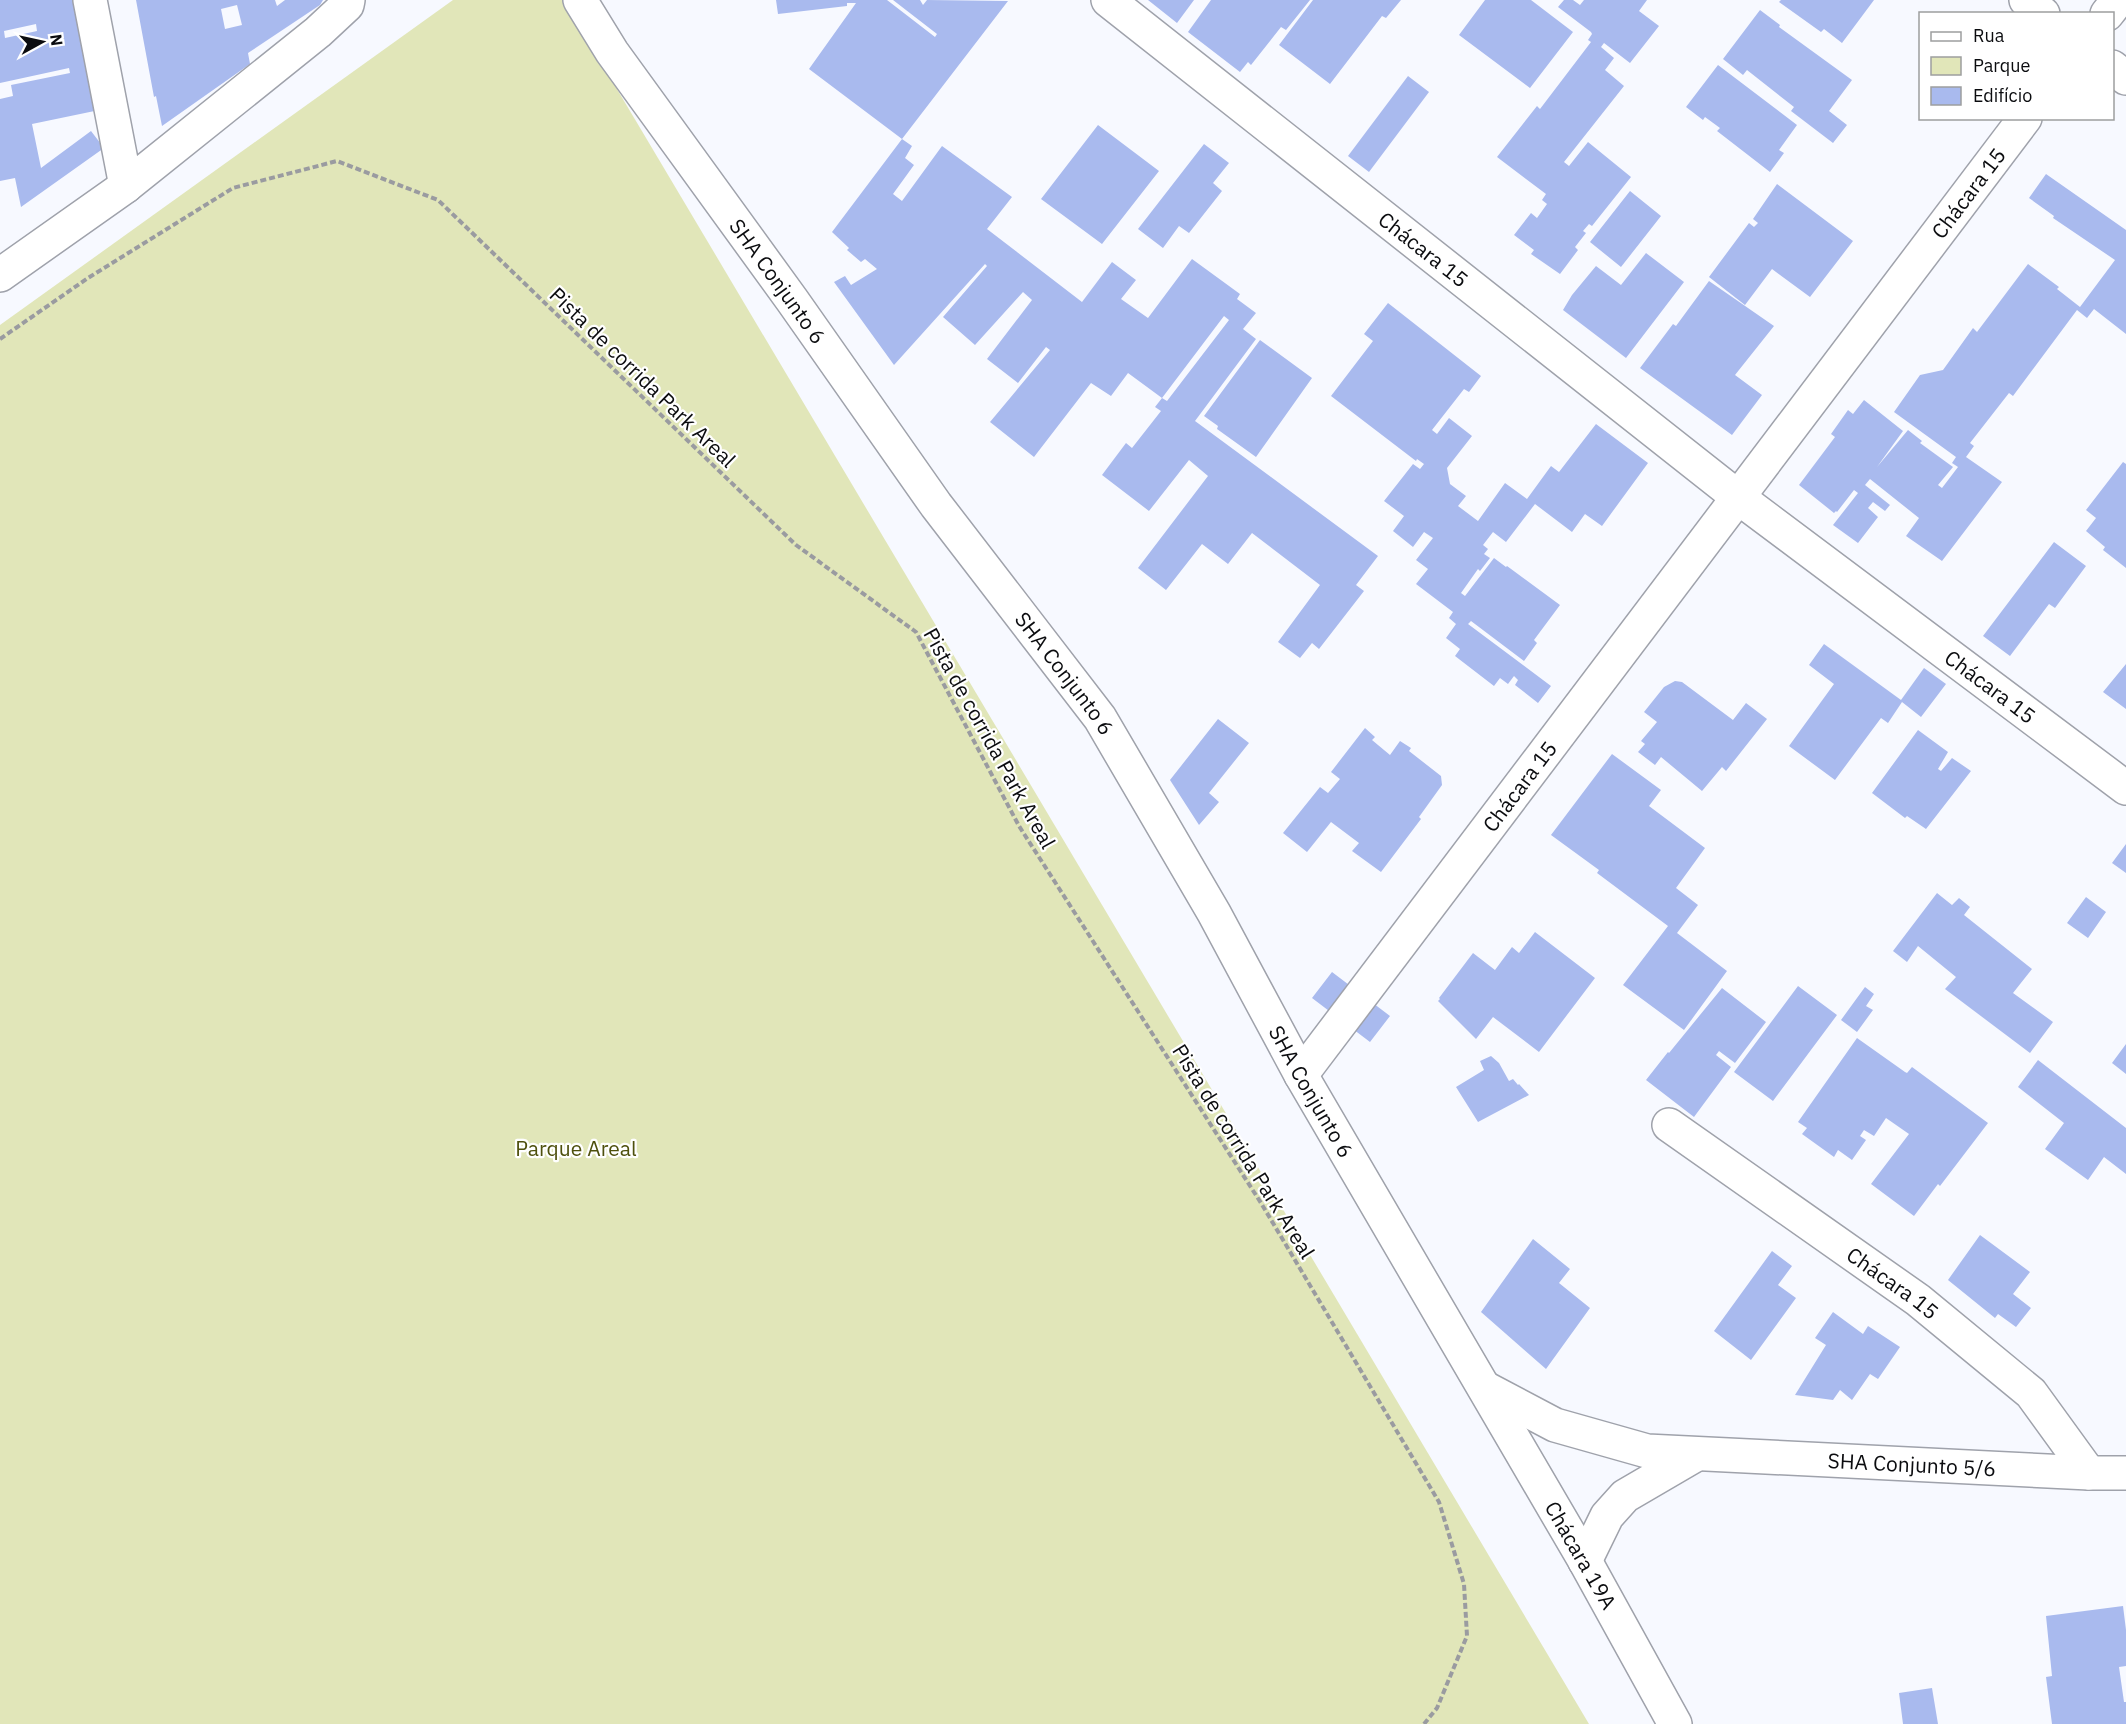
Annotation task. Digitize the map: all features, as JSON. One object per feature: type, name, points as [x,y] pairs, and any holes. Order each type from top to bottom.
[{"type":"street","points":[[90,0],[126,186]]},
{"type":"street","points":[[0,275],[126,186],[318,33],[347,5],[348,0]]},
{"type":"street","name":"SHA Conjunto 6","points":[[580,0],[612,52],[792,300],[936,505],[1100,718],[1215,913],[1301,1075],[1485,1388]]},
{"type":"street","name":"Chácara 15","points":[[1108,0],[1738,498],[2126,788]]},
{"type":"street","points":[[2026,0],[2041,12]]},
{"type":"street","points":[[2109,12],[2118,0]]},
{"type":"street","points":[[2114,69],[2126,78]]},
{"type":"street","name":"Chácara 15","points":[[1301,1075],[2023,120]]},
{"type":"street","name":"Chácara 15","points":[[1669,1125],[1918,1300],[2031,1393],[2089,1473]]},
{"type":"street","name":"SHA Conjunto 5/6","points":[[1485,1388],[1555,1425],[1647,1451],[2126,1473]]},
{"type":"street","name":"Chácara 19A","points":[[1485,1388],[1585,1561],[1675,1724]]},
{"type":"street","points":[[1585,1561],[1607,1516],[1625,1496],[1696,1454]]},
{"type":"path","name":"Pista de corrida Park Areal","points":[[0,339],[88,278],[232,188],[337,161],[438,200],[796,545],[916,632],[1019,826],[1261,1203],[1439,1502],[1464,1584],[1467,1636],[1437,1708],[1424,1724]]},
{"type":"green space","name":"Parque Areal","points":[[453,0],[564,0],[1589,1724],[0,1724],[0,325]]},
{"type":"building","points":[[0,0],[81,0],[109,108],[32,124],[41,168],[91,131],[104,148],[21,207],[15,178],[0,181],[0,99],[13,96],[11,85],[70,73],[69,68],[0,83]],"holes":[[[36,24],[37,31],[5,38],[4,31]]]},
{"type":"building","points":[[136,0],[275,0],[277,6],[285,0],[323,0],[320,5],[248,53],[250,64],[162,126],[156,96],[154,97]],"holes":[[[237,5],[242,25],[225,29],[221,9]]]},
{"type":"building","points":[[776,0],[887,0],[935,37],[937,34],[893,0],[920,0],[923,5],[927,0],[1008,1],[902,139],[809,69],[856,3],[778,14]]},
{"type":"building","points":[[1148,0],[1194,0],[1177,23]]},
{"type":"building","points":[[1211,0],[1310,0],[1286,30],[1281,27],[1251,65],[1248,62],[1240,72],[1188,32]]},
{"type":"building","points":[[1313,0],[1401,0],[1386,18],[1382,16],[1330,84],[1279,45]]},
{"type":"building","points":[[1485,0],[1531,0],[1573,32],[1530,88],[1459,35]]},
{"type":"building","points":[[1564,0],[1573,0],[1580,5],[1584,0],[1647,0],[1639,11],[1659,26],[1630,63],[1604,43],[1601,47],[1614,58],[1605,70],[1624,86],[1564,162],[1569,166],[1588,142],[1631,177],[1592,226],[1589,224],[1583,231],[1586,233],[1575,247],[1578,250],[1560,274],[1531,254],[1534,250],[1514,235],[1531,213],[1537,218],[1547,204],[1542,200],[1546,194],[1497,157],[1537,106],[1540,109],[1591,42],[1588,40],[1591,32],[1558,7]]},
{"type":"building","points":[[1781,0],[1874,0],[1842,43],[1824,29],[1821,32],[1779,2]]},
{"type":"building","points":[[1760,10],[1780,25],[1779,27],[1852,80],[1829,111],[1847,125],[1833,143],[1791,111],[1794,107],[1747,70],[1743,75],[1723,59]]},
{"type":"building","points":[[1718,65],[1797,125],[1779,150],[1784,153],[1770,172],[1717,131],[1720,128],[1705,117],[1703,120],[1686,107]]},
{"type":"building","points":[[1408,76],[1429,92],[1369,172],[1348,156]]},
{"type":"building","points":[[1098,125],[1159,171],[1102,244],[1041,199]]},
{"type":"building","points":[[902,139],[912,146],[905,158],[914,165],[893,194],[902,201],[942,146],[1012,197],[987,229],[1082,302],[1112,262],[1136,280],[1121,299],[1148,318],[1192,259],[1240,294],[1237,299],[1256,313],[1243,329],[1256,339],[1195,421],[1378,556],[1356,585],[1364,591],[1319,649],[1312,643],[1300,658],[1278,642],[1320,585],[1252,533],[1228,564],[1202,544],[1166,590],[1138,568],[1208,476],[1189,460],[1149,511],[1102,475],[1126,443],[1132,448],[1161,411],[1155,407],[1162,398],[1128,373],[1111,396],[1091,383],[1034,457],[990,422],[1050,350],[1046,347],[1018,383],[987,359],[1032,300],[1023,292],[975,345],[943,317],[987,266],[985,264],[894,365],[834,282],[845,276],[851,285],[877,269],[865,259],[861,262],[832,232]],"holes":[[[1224,316],[1229,320],[1167,401],[1162,398]]]},
{"type":"building","points":[[1204,144],[1229,163],[1213,183],[1222,191],[1189,233],[1179,226],[1163,248],[1138,229]]},
{"type":"building","points":[[2046,174],[2126,230],[2126,334],[2094,309],[2087,318],[2077,310],[2013,396],[2009,393],[1970,443],[1974,446],[1966,457],[2002,482],[1942,561],[1906,536],[1919,518],[1870,479],[1865,485],[1890,505],[1885,511],[1873,502],[1868,508],[1878,517],[1858,543],[1833,525],[1858,493],[1854,490],[1834,513],[1799,485],[1835,437],[1831,434],[1848,410],[1853,414],[1864,400],[1903,431],[1877,467],[1908,430],[1922,441],[1920,443],[1953,467],[1938,485],[1942,488],[1958,467],[1952,463],[1956,457],[1894,412],[1920,375],[1943,370],[1973,328],[1977,332],[2028,264],[2059,287],[2057,289],[2080,307],[2115,260],[2053,218],[2054,216],[2029,198]]},
{"type":"building","points":[[1777,184],[1853,241],[1810,297],[1772,269],[1745,305],[1709,277],[1749,223],[1754,227],[1758,223],[1753,219]]},
{"type":"building","points":[[1630,191],[1661,216],[1621,267],[1590,242]]},
{"type":"building","points":[[1646,253],[1684,282],[1626,358],[1563,310],[1572,295],[1596,266],[1621,285]]},
{"type":"building","points":[[1709,281],[1774,326],[1735,375],[1762,395],[1732,435],[1640,368],[1673,324],[1676,326]]},
{"type":"building","points":[[1388,303],[1481,376],[1469,392],[1464,389],[1432,430],[1437,434],[1449,418],[1472,436],[1447,468],[1450,484],[1466,496],[1458,506],[1478,521],[1505,483],[1527,499],[1551,466],[1559,472],[1596,424],[1648,463],[1602,526],[1585,514],[1572,532],[1535,504],[1506,542],[1493,532],[1483,545],[1488,549],[1484,554],[1490,558],[1480,571],[1478,569],[1461,593],[1465,596],[1494,558],[1560,605],[1534,640],[1537,643],[1524,661],[1471,621],[1468,624],[1551,686],[1538,703],[1515,685],[1518,680],[1514,676],[1508,684],[1500,678],[1494,686],[1455,656],[1460,649],[1446,638],[1456,624],[1449,618],[1453,612],[1416,584],[1428,569],[1416,560],[1433,538],[1424,532],[1413,547],[1393,531],[1404,516],[1384,501],[1413,464],[1420,469],[1424,464],[1417,459],[1416,461],[1331,396],[1373,341],[1364,334]]},
{"type":"building","points":[[1260,340],[1312,378],[1256,457],[1217,429],[1218,426],[1204,416]]},
{"type":"building","points":[[2123,462],[2126,464],[2126,568],[2103,550],[2105,547],[2086,531],[2096,518],[2086,510]]},
{"type":"building","points":[[2054,542],[2086,566],[2055,608],[2049,604],[2010,656],[1983,636]]},
{"type":"building","points":[[1824,644],[1901,700],[1924,668],[1946,684],[1921,717],[1902,702],[1888,723],[1881,718],[1835,780],[1789,746],[1834,684],[1809,665]]},
{"type":"building","points":[[2126,664],[2126,709],[2103,692]]},
{"type":"building","points":[[1675,681],[1682,682],[1733,720],[1746,703],[1767,719],[1726,771],[1722,767],[1702,791],[1661,757],[1655,765],[1638,752],[1645,744],[1641,741],[1657,722],[1644,712],[1664,687]]},
{"type":"building","points":[[1218,719],[1249,743],[1209,793],[1219,802],[1199,825],[1170,780]]},
{"type":"building","points":[[1365,728],[1375,737],[1372,740],[1390,755],[1400,741],[1411,748],[1409,751],[1441,776],[1442,785],[1419,817],[1421,819],[1381,872],[1352,851],[1359,843],[1331,822],[1307,852],[1283,833],[1320,787],[1328,793],[1340,779],[1331,772]]},
{"type":"building","points":[[1918,730],[1948,752],[1938,769],[1941,771],[1952,758],[1971,771],[1926,829],[1907,816],[1905,818],[1872,793]]},
{"type":"building","points":[[1612,754],[1661,790],[1649,806],[1705,848],[1676,888],[1698,905],[1677,933],[1727,971],[1684,1030],[1623,985],[1668,926],[1597,873],[1599,870],[1551,835]]},
{"type":"building","points":[[2126,844],[2126,873],[2112,863]]},
{"type":"building","points":[[1937,893],[1952,905],[1959,898],[1970,907],[1964,915],[2032,969],[2013,993],[2053,1022],[2030,1053],[1945,989],[1956,977],[1918,946],[1907,962],[1893,951]]},
{"type":"building","points":[[2086,897],[2106,912],[2088,938],[2067,923]]},
{"type":"building","points":[[1535,932],[1595,978],[1539,1052],[1493,1017],[1476,1039],[1438,1001],[1439,998],[1473,953],[1495,970],[1512,947],[1519,953]]},
{"type":"building","points":[[1332,972],[1390,1016],[1370,1042],[1312,998]]},
{"type":"building","points":[[1798,986],[1837,1015],[1773,1101],[1734,1072]]},
{"type":"building","points":[[1865,987],[1874,994],[1866,1006],[1873,1010],[1857,1032],[1841,1020]]},
{"type":"building","points":[[1722,988],[1766,1022],[1735,1063],[1719,1051],[1716,1055],[1731,1067],[1694,1117],[1646,1080]]},
{"type":"building","points":[[1857,1038],[1905,1072],[1907,1073],[1912,1067],[1988,1123],[1914,1216],[1871,1184],[1909,1134],[1886,1118],[1874,1136],[1864,1130],[1860,1136],[1866,1140],[1852,1160],[1838,1150],[1834,1157],[1802,1134],[1807,1128],[1798,1122]]},
{"type":"building","points":[[2126,1044],[2126,1074],[2112,1063]]},
{"type":"building","points":[[1491,1056],[1499,1063],[1509,1081],[1513,1079],[1529,1095],[1478,1122],[1456,1087],[1484,1070],[1480,1061]]},
{"type":"building","points":[[2038,1060],[2126,1128],[2126,1174],[2104,1157],[2088,1180],[2045,1149],[2064,1123],[2018,1087]]},
{"type":"building","points":[[1980,1235],[2030,1272],[2013,1294],[2031,1308],[2016,1327],[1998,1314],[1995,1318],[1948,1280]]},
{"type":"building","points":[[1533,1239],[1570,1269],[1559,1283],[1590,1308],[1546,1369],[1481,1312]]},
{"type":"building","points":[[1772,1251],[1792,1266],[1778,1285],[1796,1298],[1751,1360],[1714,1331]]},
{"type":"building","points":[[1833,1312],[1863,1334],[1868,1326],[1900,1347],[1878,1379],[1870,1374],[1852,1400],[1840,1390],[1833,1400],[1795,1395],[1826,1345],[1815,1338]]},
{"type":"building","points":[[2123,1606],[2126,1666],[2119,1667],[2124,1702],[2126,1702],[2126,1724],[2052,1724],[2046,1677],[2052,1676],[2046,1616]]},
{"type":"building","points":[[1932,1688],[1938,1724],[1903,1724],[1899,1693]]}]
